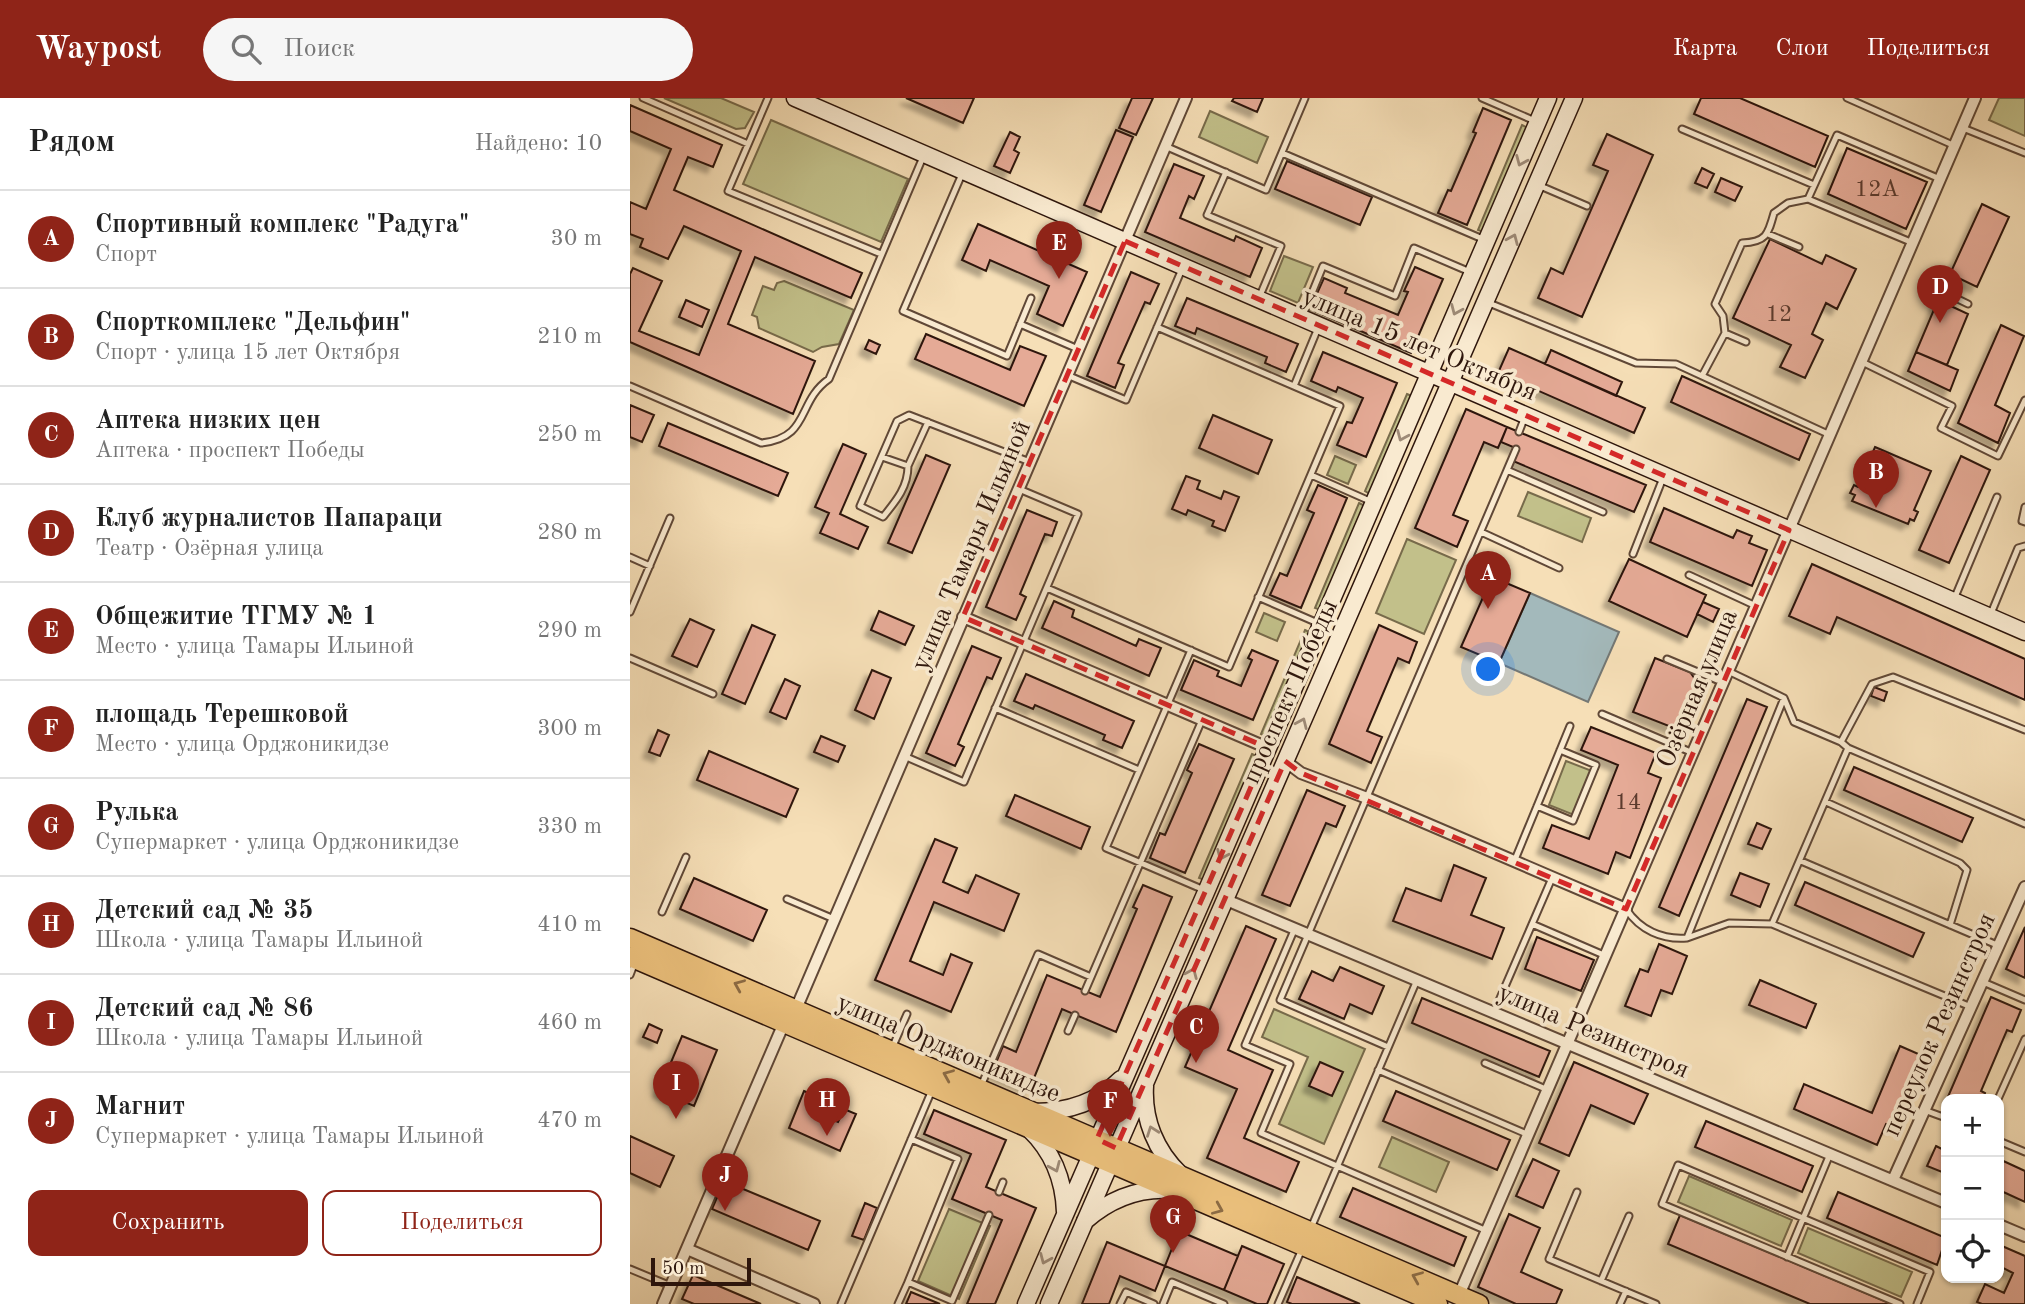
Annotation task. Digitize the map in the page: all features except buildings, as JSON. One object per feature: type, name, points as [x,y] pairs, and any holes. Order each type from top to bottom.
[{"type":"main road","name":"улица 15 лет Октября","points":[[795,98],[2025,632]]},
{"type":"main road","name":"проспект Победы","points":[[1026,1304],[1548,98]]},
{"type":"main road","name":"проспект Победы","points":[[1049,1304],[1574,98]]},
{"type":"main road","name":"улица Орджоникидзе","points":[[630,937],[934,1087],[1030,1120],[1306,1238],[1479,1304]]},
{"type":"main road","name":"улица Орджоникидзе","points":[[632,964],[891,1050],[980,1089],[1030,1120]]},
{"type":"main road","points":[[1065,1214],[1062,1186],[1054,1164],[1030,1120],[1089,1101],[1109,1090],[1125,1075]]},
{"type":"main road","points":[[1083,1223],[1104,1206],[1123,1197],[1177,1182],[1153,1137],[1147,1115],[1146,1081]]},
{"type":"main road","name":"улица Орджоникидзе","points":[[1306,1238],[1438,1304]]},
{"type":"street","name":"улица Тамары Ильиной","points":[[663,1304],[834,919],[1186,98]]},
{"type":"street","name":"Озёрная улица","points":[[1459,1295],[1975,98]]},
{"type":"street","points":[[963,617],[1268,748]]},
{"type":"street","points":[[1284,761],[1301,773],[1367,798],[1626,909]]},
{"type":"street","name":"переулок Резинстроя","points":[[1893,1180],[2025,887]]},
{"type":"street","name":"улица Резинстроя","points":[[1224,899],[1941,1201]]},
{"type":"street","points":[[2004,1227],[2025,1236]]},
{"type":"street","points":[[687,1249],[814,1304]]},
{"type":"lane","points":[[643,98],[748,144]]},
{"type":"lane","points":[[768,98],[728,191],[881,254]]},
{"type":"lane","points":[[1165,146],[1266,190],[1305,98]]},
{"type":"lane","points":[[1482,98],[1538,122]]},
{"type":"lane","points":[[1847,98],[1955,146]]},
{"type":"lane","points":[[1962,127],[2025,153]]},
{"type":"lane","points":[[1682,129],[1814,185]]},
{"type":"lane","points":[[1808,199],[1837,135],[1940,179]]},
{"type":"lane","points":[[1282,153],[1486,241]]},
{"type":"lane","points":[[630,386],[761,443],[793,433],[817,388],[829,379],[925,154]]},
{"type":"lane","points":[[963,171],[903,311],[1007,356],[1031,298]]},
{"type":"lane","points":[[1226,172],[1207,215],[1281,246],[1258,299]]},
{"type":"lane","points":[[1537,184],[1587,206]]},
{"type":"lane","points":[[1702,376],[1725,333],[1723,316],[1715,304],[1742,243],[1756,243],[1768,234],[1774,213],[1788,203],[1808,199],[1913,243]]},
{"type":"lane","points":[[1768,234],[1798,247]]},
{"type":"lane","points":[[1301,318],[1323,266],[1395,296],[1415,248],[1472,273]]},
{"type":"lane","points":[[1067,375],[1126,400],[1183,266]]},
{"type":"lane","points":[[1923,282],[1968,304]]},
{"type":"lane","points":[[1486,302],[1636,363],[1676,364],[1830,435]]},
{"type":"lane","points":[[1020,324],[1078,349]]},
{"type":"lane","points":[[1294,386],[1319,326]]},
{"type":"lane","points":[[1046,588],[1229,667],[1311,475],[1340,406],[1157,327]]},
{"type":"lane","points":[[1725,333],[1746,342]]},
{"type":"lane","points":[[1862,362],[1952,405],[1941,428],[1998,456],[2025,400]]},
{"type":"lane","points":[[928,422],[908,466],[908,475],[899,498],[883,517],[860,506],[897,421],[909,415],[928,422],[1030,462]]},
{"type":"lane","points":[[1519,432],[1526,415]]},
{"type":"lane","points":[[1388,1047],[1280,1000],[1516,449]]},
{"type":"lane","points":[[882,457],[908,466]]},
{"type":"lane","points":[[1507,470],[1604,512]]},
{"type":"lane","points":[[1311,475],[1374,502]]},
{"type":"lane","points":[[1633,554],[1664,475]]},
{"type":"lane","points":[[904,756],[964,782],[1078,514],[1018,488]]},
{"type":"lane","points":[[1954,601],[1997,497]]},
{"type":"lane","points":[[2025,507],[2022,521],[2025,522]]},
{"type":"lane","points":[[630,612],[670,518]]},
{"type":"lane","points":[[1481,532],[1559,568]]},
{"type":"lane","points":[[1990,617],[2018,548],[2025,546]]},
{"type":"lane","points":[[630,557],[650,566]]},
{"type":"lane","points":[[1689,575],[1756,606]]},
{"type":"lane","points":[[1258,597],[1321,624]]},
{"type":"lane","points":[[1191,650],[1106,848],[1206,892]]},
{"type":"lane","points":[[630,657],[713,694]]},
{"type":"lane","points":[[1667,659],[1717,680],[1728,671],[1784,698],[1794,722],[2025,824]]},
{"type":"lane","points":[[1841,742],[1872,684],[1892,677],[2025,730]]},
{"type":"lane","points":[[1687,939],[1784,698]]},
{"type":"lane","points":[[995,708],[1139,770]]},
{"type":"lane","points":[[1602,714],[1693,753]]},
{"type":"lane","points":[[1086,990],[1202,720]]},
{"type":"lane","points":[[1514,862],[1570,726]]},
{"type":"lane","points":[[1772,924],[1848,748]]},
{"type":"lane","points":[[1537,806],[1573,821],[1596,765],[1560,750]]},
{"type":"lane","points":[[1826,802],[1960,863],[1967,870],[1950,925]]},
{"type":"lane","points":[[662,912],[686,857]]},
{"type":"lane","points":[[1801,861],[1999,946]]},
{"type":"lane","points":[[1494,1012],[1552,878]]},
{"type":"lane","points":[[787,899],[834,919]]},
{"type":"lane","points":[[1626,909],[1635,923],[1670,940],[1687,939],[1729,923],[1772,924],[1971,1007]]},
{"type":"lane","points":[[1532,924],[1606,956]]},
{"type":"lane","points":[[1295,928],[1245,1045],[1290,1064],[1261,1133],[1488,1231]]},
{"type":"lane","points":[[980,1089],[1038,954],[1091,977]]},
{"type":"lane","points":[[1278,1304],[1417,980]]},
{"type":"lane","points":[[1982,982],[2025,1000]]},
{"type":"lane","points":[[891,1050],[907,1014]]},
{"type":"lane","points":[[1068,1031],[1075,1014]]},
{"type":"lane","points":[[2000,1094],[2025,1039]]},
{"type":"lane","points":[[1485,1063],[1548,1090]]},
{"type":"lane","points":[[1378,1070],[1529,1135]]},
{"type":"lane","points":[[841,1304],[934,1087]]},
{"type":"lane","points":[[1924,1110],[1941,1116]]},
{"type":"lane","points":[[898,1304],[958,1159],[911,1139]]},
{"type":"lane","points":[[2004,1143],[2025,1152]]},
{"type":"lane","points":[[1787,1257],[1830,1154]]},
{"type":"lane","points":[[1900,1304],[1662,1204],[1678,1165],[1930,1272],[1917,1304]]},
{"type":"lane","points":[[999,1192],[1003,1182]]},
{"type":"lane","points":[[1577,1192],[1549,1259],[1656,1304]]},
{"type":"lane","points":[[908,1282],[952,1301],[989,1214]]},
{"type":"lane","points":[[1601,1281],[1629,1216]]},
{"type":"lane","points":[[630,1269],[671,1286]]},
{"type":"lane","points":[[1163,1304],[1172,1282],[1224,1304]]},
{"type":"lane","points":[[1120,1304],[1126,1292],[1154,1304]]},
{"type":"lane","points":[[1620,1304],[1626,1292]]},
{"type":"highlighted area","points":[[1125,241],[1789,530],[1626,909],[1301,773],[1285,761],[1116,1148],[1097,1139],[1268,748],[963,617]]},
{"type":"shaded area","points":[[664,98],[721,98],[754,112],[745,128],[736,129]]},
{"type":"shaded area","points":[[1999,98],[2025,98],[2025,136],[1989,120]]},
{"type":"shaded area","points":[[1210,111],[1268,137],[1257,163],[1199,137]]},
{"type":"shaded area","points":[[771,120],[908,179],[881,242],[743,184]]},
{"type":"shaded area","points":[[1522,125],[1530,129],[1486,233],[1478,230]]},
{"type":"shaded area","points":[[1284,256],[1313,267],[1298,303],[1270,291]]},
{"type":"shaded area","points":[[784,281],[854,310],[839,344],[822,347],[813,352],[759,328],[757,317],[752,315],[763,286],[774,290],[777,283]]},
{"type":"shaded area","points":[[1407,394],[1412,396],[1370,494],[1365,491]]},
{"type":"shaded area","points":[[1335,456],[1356,465],[1348,484],[1327,475]]},
{"type":"shaded area","points":[[1528,492],[1591,518],[1582,542],[1518,516]]},
{"type":"shaded area","points":[[1359,503],[1365,506],[1321,610],[1315,608]]},
{"type":"shaded area","points":[[1407,539],[1456,560],[1424,634],[1376,613]]},
{"type":"shaded area","points":[[1530,593],[1619,632],[1588,702],[1499,663]]},
{"type":"shaded area","points":[[1264,613],[1285,622],[1277,641],[1256,632]]},
{"type":"shaded area","points":[[1305,630],[1311,633],[1267,737],[1261,734]]},
{"type":"shaded area","points":[[1252,754],[1258,757],[1205,880],[1199,878]]},
{"type":"shaded area","points":[[1566,761],[1592,771],[1574,815],[1549,805]]},
{"type":"shaded area","points":[[1274,1009],[1365,1049],[1324,1144],[1279,1124],[1308,1057],[1262,1037]]},
{"type":"shaded area","points":[[1392,1137],[1449,1162],[1436,1192],[1379,1167]]},
{"type":"shaded area","points":[[1689,1176],[1792,1220],[1781,1246],[1678,1202]]},
{"type":"shaded area","points":[[949,1209],[990,1226],[959,1299],[918,1281]]},
{"type":"shaded area","points":[[1808,1228],[1912,1272],[1901,1297],[1798,1253]]},
{"type":"place","name":"Общежитие ТГМУ № 1","points":[[1059,279]]},
{"type":"place","name":"Клуб журналистов Папараци","points":[[1940,323]]},
{"type":"place","name":"Спорткомплекс \"Дельфин\"","points":[[1876,508]]},
{"type":"place","name":"Спортивный комплекс \"Радуга\"","points":[[1488,609]]},
{"type":"place","name":"Аптека низких цен","points":[[1196,1063]]},
{"type":"place","name":"Детский сад № 86","points":[[676,1119]]},
{"type":"place","name":"Детский сад № 35","points":[[827,1136]]},
{"type":"place","name":"площадь Терешковой","points":[[1110,1137]]},
{"type":"place","name":"Магнит","points":[[725,1211]]},
{"type":"place","name":"Рулька","points":[[1173,1253]]}]
